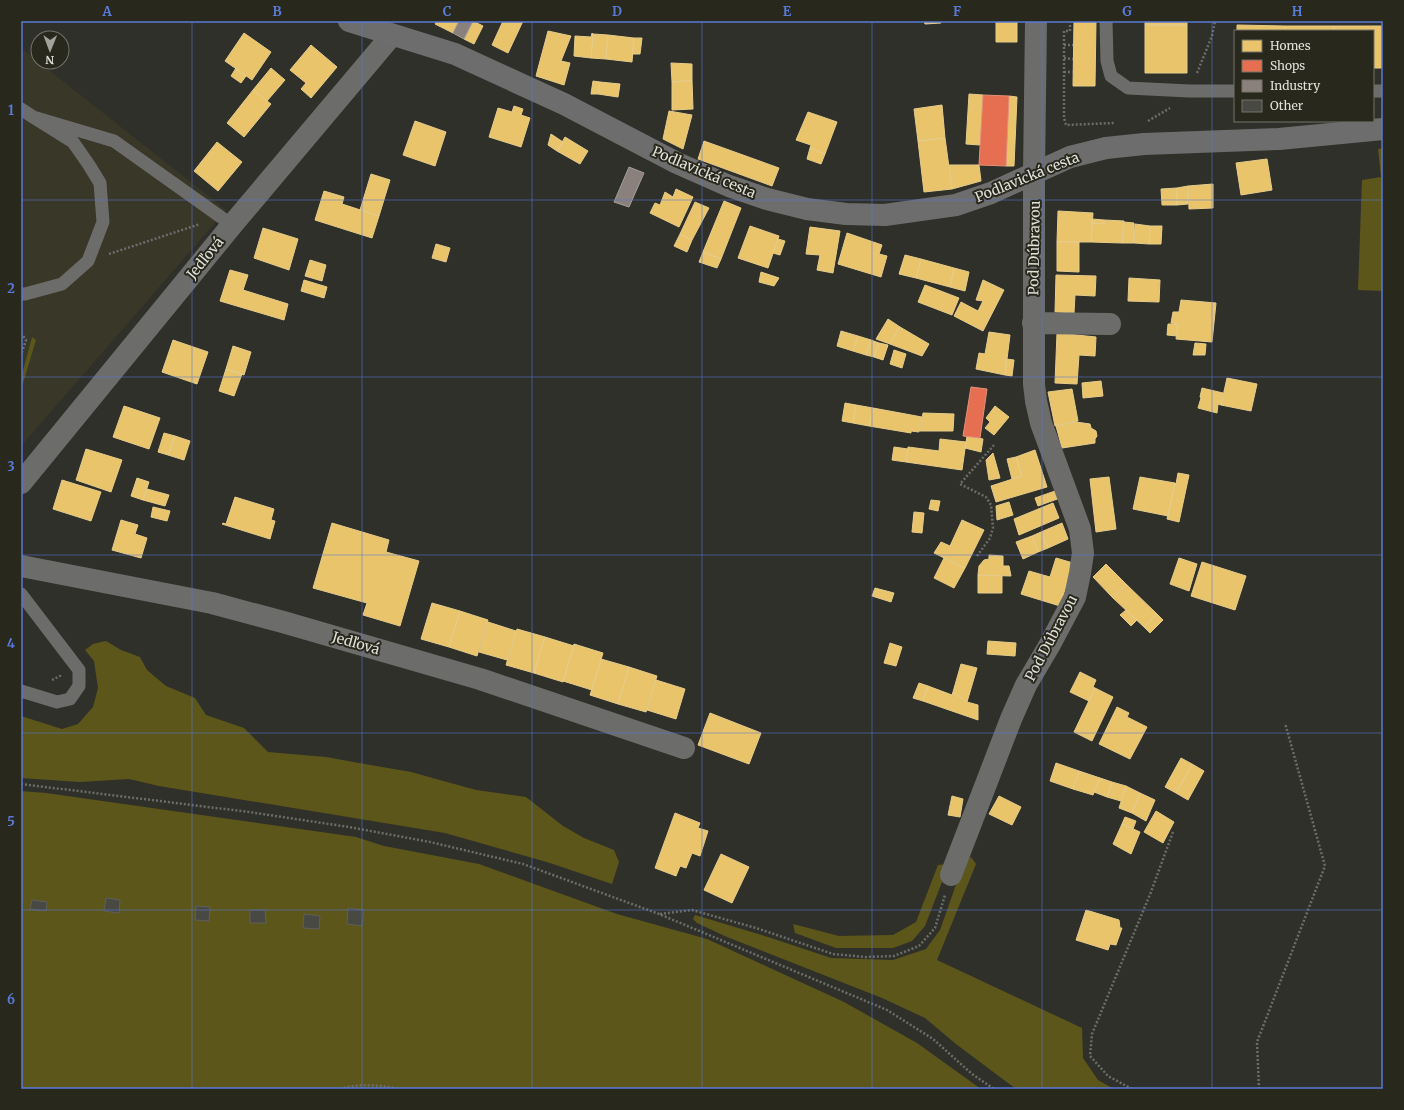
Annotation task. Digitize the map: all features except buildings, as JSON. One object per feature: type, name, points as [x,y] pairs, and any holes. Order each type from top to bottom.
[{"type":"main road","name":"Podlavická cesta","points":[[349,21],[454,54],[564,104],[677,163],[729,186],[767,199],[807,209],[846,214],[885,215],[956,205],[991,193],[1070,157],[1106,148],[1144,144],[1279,139],[1383,129]]},
{"type":"street","name":"Pod Dúbravou","points":[[951,875],[1011,719],[1026,685],[1050,646],[1075,597],[1083,553],[1080,529],[1041,423],[1036,402],[1033,363],[1036,21]]},
{"type":"street","name":"Jedľová","points":[[21,484],[232,225],[392,35]]},
{"type":"street","points":[[1034,323],[1110,324]]},
{"type":"street","name":"Jedľová","points":[[21,566],[212,603],[283,622],[480,679],[684,748]]},
{"type":"lane","points":[[1106,21],[1106,61],[1111,76],[1128,88],[1189,91],[1234,91]]},
{"type":"lane","points":[[21,109],[73,142],[100,183],[103,222],[88,261],[62,284],[21,294]]},
{"type":"lane","points":[[33,116],[114,141],[232,225]]},
{"type":"lane","points":[[21,594],[79,670],[79,686],[70,699],[57,702],[21,691]]},
{"type":"path","points":[[1070,21],[1072,32],[1064,31],[1064,118],[1066,125],[1118,123]]},
{"type":"path","points":[[1189,91],[1212,36],[1215,21]]},
{"type":"path","points":[[1064,45],[1073,45]]},
{"type":"path","points":[[1064,58],[1073,59]]},
{"type":"path","points":[[1064,72],[1073,72]]},
{"type":"path","points":[[88,261],[202,223],[232,225]]},
{"type":"path","points":[[21,333],[26,340],[21,355]]},
{"type":"path","points":[[977,556],[990,538],[993,528],[991,505],[986,497],[960,484],[994,445]]},
{"type":"path","points":[[1258,1089],[1257,1042],[1325,866],[1285,723]]},
{"type":"path","points":[[21,784],[349,826],[430,842],[523,864],[659,914],[887,1010],[933,1038],[972,1074],[994,1089]]},
{"type":"path","points":[[1132,1089],[1108,1076],[1090,1056],[1092,1034],[1151,892],[1173,832]]},
{"type":"path","points":[[659,914],[692,910],[756,928],[833,954],[865,957],[894,956],[919,946],[935,928],[951,875]]},
{"type":"path","points":[[340,1089],[348,1086],[386,1086],[399,1089]]},
{"type":"shaded area","points":[[21,48],[30,55],[30,70],[49,70],[226,210],[21,446]]},
{"type":"shaded area","points":[[1383,148],[1383,291],[1358,290],[1362,180],[1381,177],[1378,149]]},
{"type":"shaded area","points":[[32,337],[36,340],[21,390],[21,378]]},
{"type":"shaded area","points":[[106,641],[121,650],[140,657],[147,670],[166,686],[195,698],[206,715],[244,728],[268,752],[326,757],[411,772],[476,790],[526,797],[563,826],[584,838],[614,850],[619,862],[612,884],[550,863],[445,833],[159,786],[129,779],[80,782],[21,778],[21,716],[62,729],[78,724],[93,707],[98,688],[94,661],[85,650],[93,644]]},
{"type":"shaded area","points":[[21,791],[46,793],[356,837],[384,846],[479,864],[617,914],[707,939],[844,1002],[917,1043],[981,1089],[21,1089]]},
{"type":"shaded area","points":[[971,857],[976,864],[937,960],[1082,1028],[1083,1058],[1098,1080],[1114,1089],[1016,1089],[956,1044],[925,1018],[882,998],[727,937],[697,923],[693,919],[695,915],[831,958],[893,960],[926,949],[940,930],[964,862]]},
{"type":"shaded area","points":[[948,864],[925,926],[912,941],[893,948],[836,948],[795,933],[793,924],[839,936],[893,935],[916,922],[938,865]]}]
